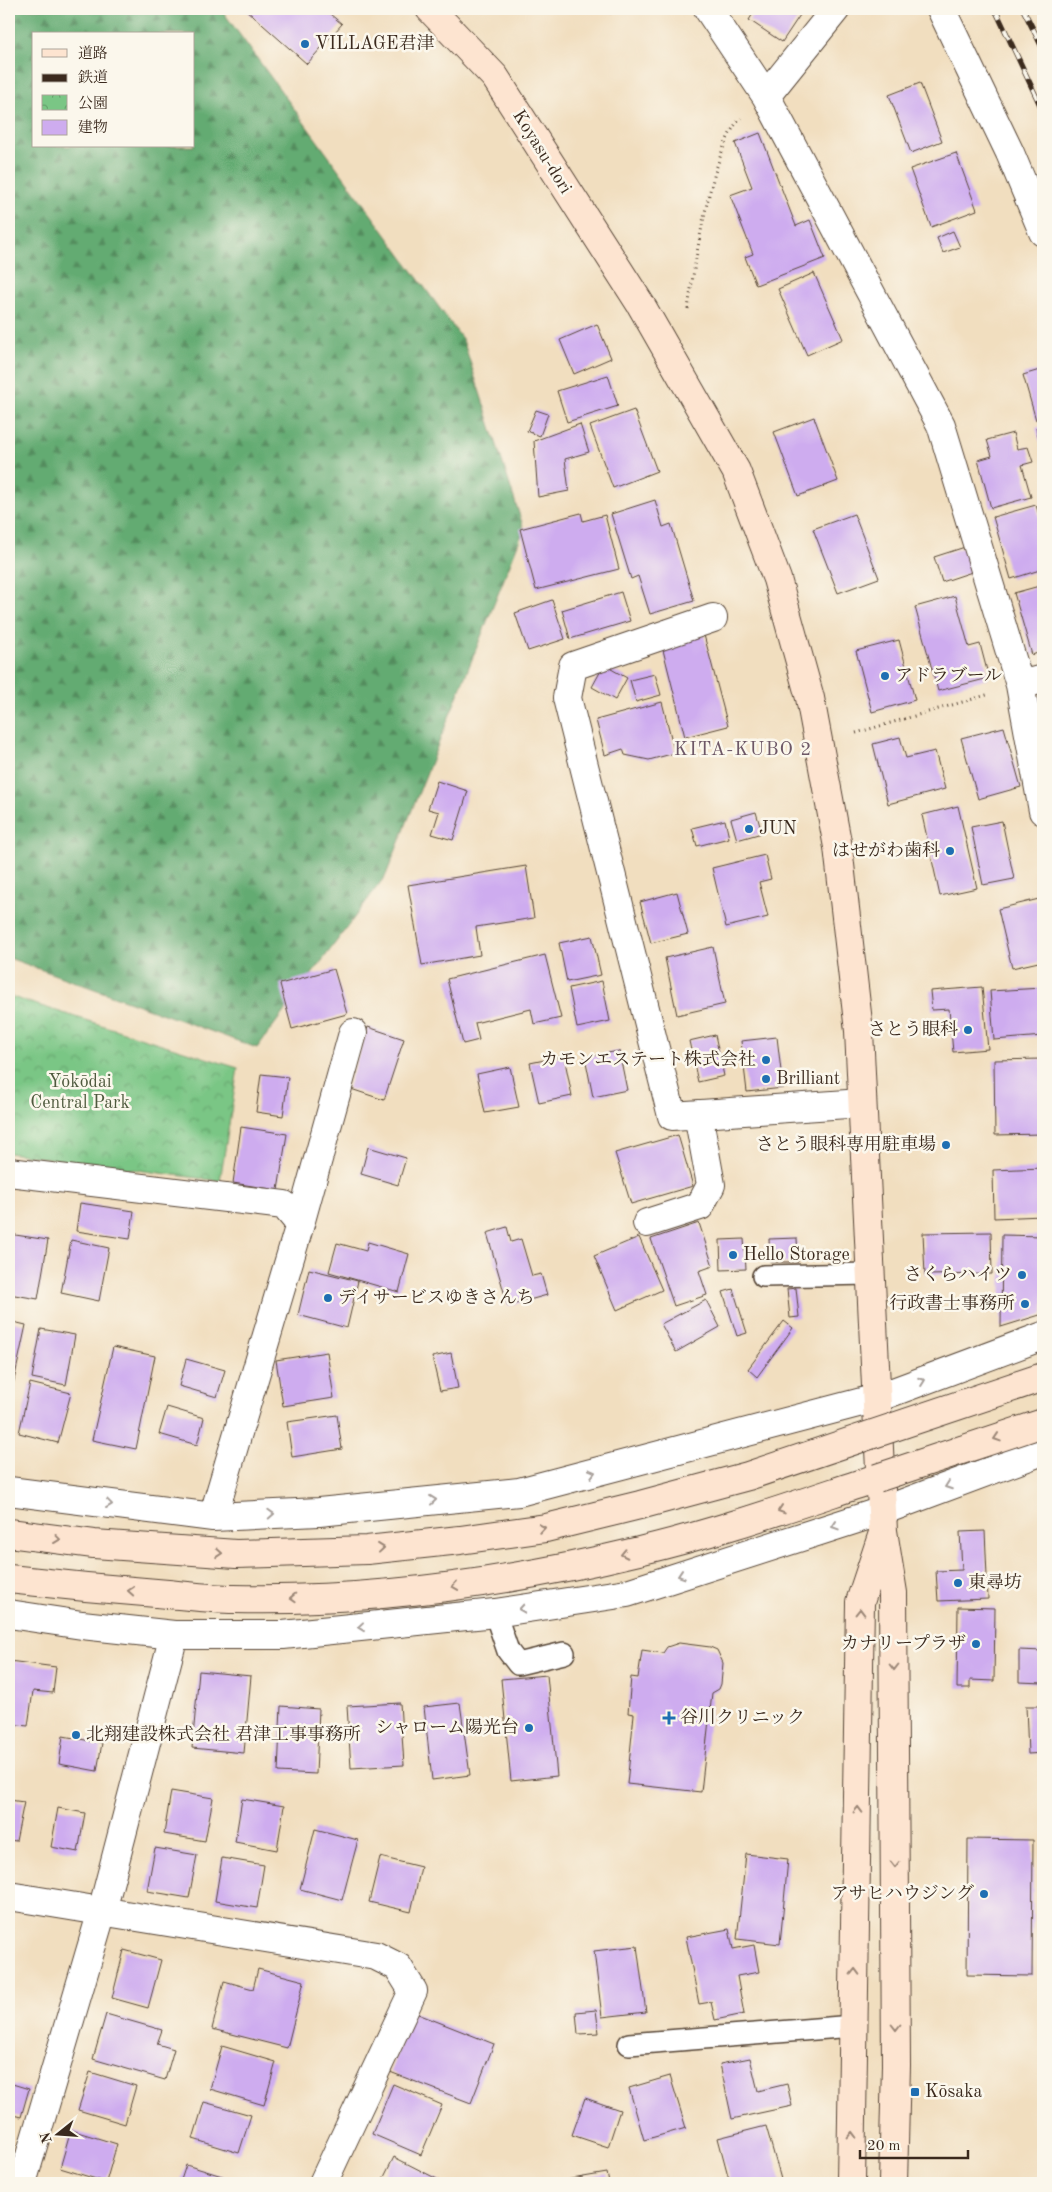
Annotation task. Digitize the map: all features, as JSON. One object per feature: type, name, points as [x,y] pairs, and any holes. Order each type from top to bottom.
[{"type":"street","name":"Koyasu-dori","points":[[430,9],[495,77],[641,305],[736,470],[777,579],[810,698],[838,847],[859,1031],[882,1521]]},
{"type":"street","points":[[708,9],[766,96],[941,425],[1031,682],[1043,811]]},
{"type":"street","points":[[766,96],[836,9]]},
{"type":"street","points":[[941,9],[1010,153],[1043,232]]},
{"type":"street","points":[[713,618],[573,666],[567,698],[672,1116],[862,1103]]},
{"type":"street","points":[[213,1517],[300,1224],[353,1033]]},
{"type":"street","points":[[647,1224],[700,1206],[710,1185],[698,1114]]},
{"type":"street","points":[[9,1172],[284,1205],[300,1224]]},
{"type":"street","points":[[9,1491],[213,1517],[318,1512],[519,1492],[877,1398],[1043,1336]]},
{"type":"street","points":[[9,1533],[94,1544],[236,1554],[367,1550],[546,1528],[640,1506],[748,1476],[1043,1377]]},
{"type":"street","points":[[9,1578],[86,1588],[234,1600],[370,1596],[456,1586],[555,1569],[640,1551],[743,1522],[1043,1423]]},
{"type":"street","points":[[9,1614],[82,1625],[174,1635],[283,1635],[495,1613],[627,1593],[882,1521],[1043,1451]]},
{"type":"street","points":[[851,2183],[860,1602],[882,1521]]},
{"type":"street","points":[[882,1521],[893,1593],[896,2066],[893,2183]]},
{"type":"street","points":[[22,2183],[102,1911],[174,1635]]},
{"type":"street","points":[[9,1896],[376,1956],[398,1967],[413,1991],[323,2183]]},
{"type":"lane","points":[[763,1276],[871,1274]]},
{"type":"lane","points":[[495,1613],[508,1651],[518,1664],[564,1654]]},
{"type":"lane","points":[[629,2044],[853,2026]]},
{"type":"path","points":[[688,309],[706,209],[720,155],[736,123],[766,96]]},
{"type":"path","points":[[856,734],[1031,682]]},
{"type":"green space","points":[[9,9],[221,9],[463,340],[524,529],[386,875],[257,1048],[9,958]]},
{"type":"green space","name":"Yōkōdai Central Park","points":[[9,996],[238,1068],[220,1181],[9,1153]]},
{"type":"building","name":"VILLAGE君津","points":[[245,9],[324,9],[342,24],[307,64]]},
{"type":"building","points":[[606,9],[617,9],[610,14]]},
{"type":"building","points":[[756,9],[804,9],[782,42],[749,20]]},
{"type":"building","points":[[920,83],[942,141],[911,153],[889,95]]},
{"type":"building","points":[[760,133],[796,226],[810,220],[825,258],[756,285],[745,257],[753,254],[730,195],[752,187],[735,143]]},
{"type":"building","points":[[956,153],[977,210],[931,227],[910,169]]},
{"type":"building","points":[[953,231],[960,247],[943,253],[937,238]]},
{"type":"building","points":[[814,273],[843,339],[807,355],[778,289]]},
{"type":"building","points":[[597,324],[611,358],[574,374],[560,340]]},
{"type":"building","points":[[1043,369],[1043,418],[1036,420],[1023,375]]},
{"type":"building","points":[[608,375],[618,406],[567,422],[557,391]]},
{"type":"building","points":[[536,410],[548,414],[540,436],[527,431]]},
{"type":"building","points":[[634,410],[657,471],[613,488],[590,426]]},
{"type":"building","points":[[814,417],[838,481],[798,496],[774,432]]},
{"type":"building","points":[[580,424],[589,452],[565,459],[569,491],[538,497],[534,441]]},
{"type":"building","points":[[1043,426],[1043,453],[1036,428]]},
{"type":"building","points":[[1013,433],[1017,449],[1028,447],[1033,462],[1022,465],[1031,497],[991,508],[978,460],[992,456],[987,440]]},
{"type":"building","points":[[655,500],[663,527],[671,524],[694,601],[650,614],[638,576],[631,579],[611,514]]},
{"type":"building","points":[[1036,505],[1043,528],[1043,569],[1011,579],[993,517]]},
{"type":"building","points":[[581,513],[583,521],[605,515],[619,569],[536,590],[520,529]]},
{"type":"building","points":[[854,514],[879,578],[838,593],[813,529]]},
{"type":"building","points":[[965,547],[972,572],[942,582],[934,557]]},
{"type":"building","points":[[1043,585],[1043,651],[1032,655],[1014,593]]},
{"type":"building","points":[[621,592],[630,621],[570,639],[562,610]]},
{"type":"building","points":[[955,596],[969,647],[980,644],[989,678],[938,691],[915,607]]},
{"type":"building","points":[[552,600],[565,639],[528,651],[515,613]]},
{"type":"building","points":[[704,635],[728,726],[685,737],[662,646]]},
{"type":"building","name":"アドラブール","points":[[899,640],[915,700],[872,712],[856,651]]},
{"type":"building","points":[[604,665],[627,678],[615,700],[592,687]]},
{"type":"building","points":[[655,674],[661,695],[636,702],[630,680]]},
{"type":"building","points":[[662,702],[675,753],[649,760],[625,755],[623,749],[605,755],[596,720]]},
{"type":"building","points":[[1004,727],[1021,787],[978,799],[961,738]]},
{"type":"building","points":[[900,737],[906,758],[935,751],[945,789],[888,804],[873,744]]},
{"type":"building","points":[[437,781],[468,791],[453,840],[432,834],[439,812],[428,809]]},
{"type":"building","name":"はせがわ歯科","points":[[958,806],[977,888],[940,896],[922,815]]},
{"type":"building","points":[[756,812],[762,833],[737,840],[731,819]]},
{"type":"building","points":[[725,820],[729,838],[697,846],[692,828]]},
{"type":"building","points":[[1002,821],[1014,879],[983,885],[971,827]]},
{"type":"building","points":[[765,855],[771,879],[759,882],[768,917],[726,927],[712,868]]},
{"type":"building","points":[[526,866],[534,918],[476,927],[480,955],[422,965],[408,885]]},
{"type":"building","points":[[677,892],[688,934],[651,943],[640,902]]},
{"type":"building","points":[[1039,899],[1043,916],[1043,961],[1012,968],[998,909]]},
{"type":"building","points":[[592,936],[601,975],[567,982],[559,943]]},
{"type":"building","points":[[713,947],[725,1004],[677,1015],[665,958]]},
{"type":"building","points":[[545,955],[561,1018],[534,1024],[531,1009],[475,1023],[479,1040],[463,1044],[447,979]]},
{"type":"building","points":[[334,969],[347,1014],[292,1029],[280,984]]},
{"type":"building","points":[[602,981],[610,1021],[577,1028],[569,988]]},
{"type":"building","name":"さとう眼科","points":[[982,987],[988,1049],[953,1052],[949,1009],[932,1010],[930,991]]},
{"type":"building","points":[[1042,988],[1043,1036],[994,1040],[990,991]]},
{"type":"building","points":[[368,1027],[404,1039],[384,1100],[348,1088]]},
{"type":"building","points":[[715,1035],[724,1076],[698,1082],[689,1041]]},
{"type":"building","points":[[777,1037],[783,1088],[747,1092],[741,1041]]},
{"type":"building","points":[[619,1051],[627,1090],[593,1097],[585,1057]]},
{"type":"building","points":[[564,1056],[572,1096],[539,1103],[530,1063]]},
{"type":"building","points":[[1042,1059],[1043,1134],[995,1135],[994,1060]]},
{"type":"building","points":[[510,1067],[519,1107],[485,1113],[477,1074]]},
{"type":"building","points":[[261,1074],[288,1077],[283,1116],[256,1112]]},
{"type":"building","points":[[241,1127],[287,1134],[278,1190],[233,1183]]},
{"type":"building","points":[[678,1135],[693,1186],[631,1204],[615,1153]]},
{"type":"building","points":[[368,1147],[406,1158],[398,1185],[361,1174]]},
{"type":"building","points":[[1043,1168],[1043,1216],[994,1218],[993,1170]]},
{"type":"building","points":[[80,1203],[134,1211],[130,1239],[76,1231]]},
{"type":"building","points":[[699,1223],[713,1266],[699,1271],[707,1295],[674,1306],[651,1239]]},
{"type":"building","points":[[507,1227],[511,1242],[521,1239],[532,1276],[541,1274],[547,1295],[508,1306],[487,1233]]},
{"type":"building","points":[[991,1232],[992,1274],[925,1275],[923,1233]]},
{"type":"building","points":[[9,1234],[48,1240],[38,1299],[9,1294]]},
{"type":"building","name":"さくらハイツ","points":[[1002,1235],[1043,1236],[1043,1314],[1001,1327]]},
{"type":"building","points":[[639,1237],[662,1290],[617,1310],[594,1256]]},
{"type":"building","name":"Hello Storage","points":[[797,1238],[798,1262],[770,1262],[769,1239]]},
{"type":"building","name":"Hello Storage","points":[[744,1239],[746,1269],[721,1270],[720,1240]]},
{"type":"building","points":[[71,1240],[109,1248],[99,1301],[61,1293]]},
{"type":"building","points":[[368,1242],[409,1254],[399,1292],[329,1272],[337,1243],[366,1251]]},
{"type":"building","name":"デイサービスゆきさんち","points":[[309,1269],[358,1281],[347,1328],[298,1315]]},
{"type":"building","name":"Hello Storage","points":[[796,1288],[799,1317],[790,1318],[787,1289]]},
{"type":"building","name":"Hello Storage","points":[[733,1289],[747,1333],[737,1336],[723,1292]]},
{"type":"building","points":[[706,1300],[720,1327],[676,1352],[661,1324]]},
{"type":"building","points":[[9,1321],[26,1325],[10,1399],[9,1399]]},
{"type":"building","points":[[784,1321],[793,1328],[757,1377],[748,1369]]},
{"type":"building","points":[[41,1329],[75,1335],[66,1385],[32,1378]]},
{"type":"building","points":[[113,1347],[155,1356],[136,1449],[92,1440]]},
{"type":"building","points":[[327,1352],[334,1398],[283,1406],[276,1360]]},
{"type":"building","points":[[451,1353],[458,1388],[440,1391],[432,1357]]},
{"type":"building","points":[[186,1359],[225,1370],[217,1397],[179,1386]]},
{"type":"building","points":[[30,1383],[71,1393],[58,1443],[19,1433]]},
{"type":"building","points":[[167,1407],[204,1418],[197,1445],[159,1434]]},
{"type":"building","points":[[337,1415],[342,1449],[292,1457],[287,1422]]},
{"type":"building","points":[[985,1531],[988,1599],[938,1601],[936,1571],[962,1570],[960,1532]]},
{"type":"building","name":"カナリープラザ","points":[[958,1607],[995,1608],[994,1681],[970,1680],[970,1688],[957,1688]]},
{"type":"building","points":[[679,1643],[710,1647],[717,1650],[723,1663],[721,1684],[719,1689],[712,1693],[701,1792],[627,1784],[634,1714],[628,1713],[631,1677],[638,1678],[642,1650],[663,1653],[667,1647]]},
{"type":"building","points":[[1019,1650],[1043,1651],[1043,1683],[1019,1682]]},
{"type":"building","points":[[9,1661],[56,1667],[53,1693],[33,1691],[28,1726],[9,1724]]},
{"type":"building","points":[[199,1671],[251,1676],[244,1753],[192,1748]]},
{"type":"building","name":"シャローム陽光台","points":[[547,1675],[557,1776],[511,1781],[501,1679]]},
{"type":"building","points":[[400,1703],[404,1765],[351,1768],[347,1706]]},
{"type":"building","points":[[460,1703],[470,1775],[432,1780],[424,1707]]},
{"type":"building","points":[[281,1706],[319,1709],[316,1774],[278,1772]]},
{"type":"building","points":[[1026,1706],[1043,1706],[1043,1753],[1028,1754]]},
{"type":"building","points":[[63,1736],[102,1743],[97,1771],[59,1764]]},
{"type":"building","points":[[171,1791],[213,1798],[205,1841],[164,1834]]},
{"type":"building","points":[[242,1799],[284,1806],[277,1850],[235,1842]]},
{"type":"building","points":[[9,1800],[24,1802],[16,1841],[9,1840]]},
{"type":"building","points":[[58,1808],[85,1813],[78,1852],[51,1847]]},
{"type":"building","points":[[315,1829],[358,1840],[342,1900],[300,1889]]},
{"type":"building","points":[[968,1839],[1033,1840],[1032,1976],[967,1975]]},
{"type":"building","points":[[155,1848],[197,1855],[189,1898],[147,1891]]},
{"type":"building","points":[[746,1854],[788,1859],[780,1944],[737,1939]]},
{"type":"building","points":[[380,1857],[421,1867],[411,1912],[369,1902]]},
{"type":"building","points":[[222,1858],[264,1865],[257,1908],[215,1901]]},
{"type":"building","points":[[729,1929],[733,1949],[754,1945],[759,1972],[737,1976],[744,2014],[715,2020],[711,2002],[699,2004],[686,1937]]},
{"type":"building","points":[[637,1946],[646,2012],[602,2017],[594,1951]]},
{"type":"building","points":[[124,1950],[161,1960],[148,2008],[112,1998]]},
{"type":"building","points":[[258,1969],[304,1981],[287,2048],[212,2029],[224,1981],[253,1989]]},
{"type":"building","points":[[596,2010],[599,2033],[578,2034],[576,2012]]},
{"type":"building","points":[[413,2012],[494,2044],[471,2103],[390,2072]]},
{"type":"building","points":[[106,2014],[162,2030],[157,2044],[174,2049],[165,2080],[93,2059]]},
{"type":"building","points":[[222,2046],[276,2062],[264,2105],[210,2089]]},
{"type":"building","points":[[750,2058],[758,2091],[787,2084],[792,2106],[732,2119],[720,2064]]},
{"type":"building","points":[[90,2072],[136,2086],[125,2124],[78,2110]]},
{"type":"building","points":[[670,2076],[686,2128],[644,2140],[629,2088]]},
{"type":"building","points":[[9,2083],[29,2089],[21,2117],[9,2114]]},
{"type":"building","points":[[393,2084],[442,2105],[421,2155],[372,2134]]},
{"type":"building","points":[[585,2098],[620,2110],[608,2147],[572,2135]]},
{"type":"building","points":[[204,2102],[251,2115],[239,2153],[193,2139]]},
{"type":"building","points":[[766,2126],[782,2183],[730,2183],[718,2138]]},
{"type":"building","points":[[71,2130],[117,2144],[106,2182],[60,2168]]},
{"type":"building","points":[[394,2157],[441,2181],[439,2183],[381,2183]]},
{"type":"building","points":[[186,2165],[232,2179],[230,2183],[180,2183]]},
{"type":"building","points":[[607,2173],[609,2183],[554,2183],[554,2182]]},
{"type":"railway","points":[[995,9],[1043,111]]},
{"type":"railway","points":[[1023,9],[1043,49]]},
{"type":"place","name":"VILLAGE君津","points":[[305,44]]},
{"type":"place","name":"アドラブール","points":[[885,676]]},
{"type":"place","name":"JUN","points":[[749,829]]},
{"type":"place","name":"はせがわ歯科","points":[[950,851]]},
{"type":"place","name":"さとう眼科","points":[[968,1030]]},
{"type":"place","name":"カモンエステート株式会社","points":[[766,1060]]},
{"type":"place","name":"Brilliant","points":[[766,1079]]},
{"type":"place","name":"さとう眼科専用駐車場","points":[[946,1145]]},
{"type":"place","name":"Hello Storage","points":[[733,1255]]},
{"type":"place","name":"さくらハイツ","points":[[1022,1275]]},
{"type":"place","name":"デイサービスゆきさんち","points":[[328,1298]]},
{"type":"place","name":"行政書士事務所","points":[[1025,1304]]},
{"type":"place","name":"東尋坊","points":[[958,1583]]},
{"type":"place","name":"カナリープラザ","points":[[976,1644]]},
{"type":"place","name":"谷川クリニック","points":[[669,1718]]},
{"type":"place","name":"シャローム陽光台","points":[[529,1728]]},
{"type":"place","name":"北翔建設株式会社 君津工事事務所","points":[[76,1735]]},
{"type":"place","name":"アサヒハウジング","points":[[984,1894]]},
{"type":"place","name":"Kōsaka","points":[[915,2092]]},
{"type":"district","name":"KITA-KUBO 2","points":[[743,750]]}]
